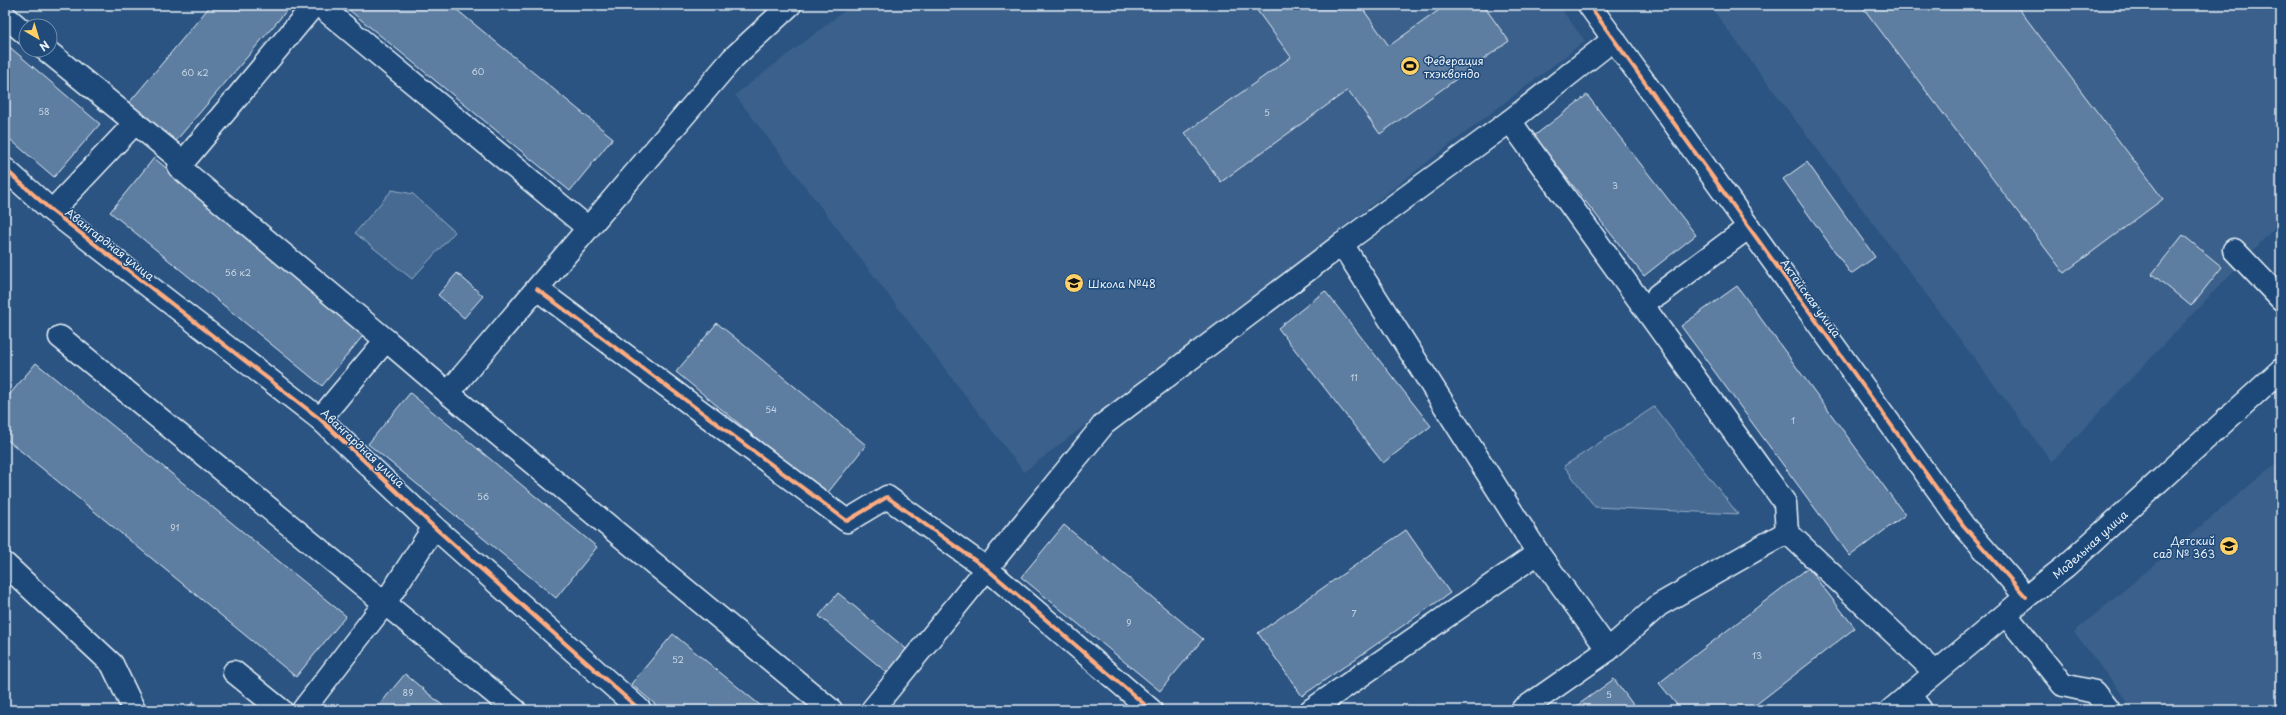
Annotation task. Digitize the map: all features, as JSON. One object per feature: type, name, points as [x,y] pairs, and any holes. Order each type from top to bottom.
[{"type":"street","points":[[314,5],[179,166],[448,393],[830,710]]},
{"type":"street","points":[[319,5],[588,228]]},
{"type":"street","points":[[448,393],[733,58],[790,5]]},
{"type":"street","name":"Актайская улица","points":[[1589,5],[1963,525],[2026,597]]},
{"type":"street","points":[[5,16],[18,27]]},
{"type":"street","points":[[872,710],[1104,424],[1342,244],[1510,121],[1614,39]]},
{"type":"street","points":[[56,58],[182,161]]},
{"type":"street","points":[[1510,121],[1785,503],[1787,532],[1936,672]]},
{"type":"street","points":[[52,211],[135,123]]},
{"type":"street","name":"Авангардная улица","points":[[5,169],[52,211],[320,419],[434,527],[640,710]]},
{"type":"street","points":[[1658,295],[1749,227]]},
{"type":"street","points":[[1342,244],[1538,552],[1608,650]]},
{"type":"street","points":[[2234,250],[2281,299]]},
{"type":"street","points":[[537,288],[848,521],[887,497],[987,569],[1150,710]]},
{"type":"street","points":[[60,337],[515,710]]},
{"type":"street","points":[[320,419],[386,340]]},
{"type":"street","name":"Модельная улица","points":[[1891,710],[1915,702],[1936,672],[2026,597],[2066,566],[2138,503],[2281,370]]},
{"type":"street","points":[[303,710],[385,603],[434,527]]},
{"type":"street","points":[[1522,710],[1608,650],[1659,605],[1787,532]]},
{"type":"street","points":[[1311,710],[1538,552]]},
{"type":"street","points":[[5,564],[112,664],[134,710]]},
{"type":"street","points":[[2006,615],[2063,685],[2095,692],[2109,710]]},
{"type":"street","points":[[234,672],[282,710]]},
{"type":"shaded area","name":"Школа №48","points":[[852,5],[1558,5],[1585,41],[1024,472],[735,95]]},
{"type":"shaded area","points":[[1709,5],[2281,5],[2281,221],[2052,462]]},
{"type":"shaded area","points":[[392,190],[413,194],[455,232],[412,279],[355,233]]},
{"type":"shaded area","points":[[1654,407],[1738,514],[1595,507],[1564,466]]},
{"type":"shaded area","name":"Детский сад № 363","points":[[2281,459],[2281,710],[2134,710],[2074,632]]},
{"type":"building","points":[[211,5],[284,5],[288,9],[174,143],[128,104]]},
{"type":"building","points":[[343,5],[451,5],[613,138],[570,191]]},
{"type":"building","points":[[1253,5],[1360,5],[1389,46],[1446,5],[1483,5],[1509,41],[1380,134],[1348,90],[1221,182],[1185,133],[1291,57]]},
{"type":"building","points":[[1861,5],[2016,5],[2163,199],[2064,273]]},
{"type":"building","points":[[5,43],[18,54],[18,58],[23,58],[100,124],[54,177],[5,135]]},
{"type":"building","points":[[1587,95],[1696,235],[1644,276],[1534,136]]},
{"type":"building","points":[[154,158],[366,332],[322,386],[110,212]]},
{"type":"building","points":[[1807,162],[1875,257],[1851,274],[1783,179]]},
{"type":"building","points":[[2183,235],[2222,267],[2191,306],[2152,274]]},
{"type":"building","points":[[457,273],[483,296],[464,318],[438,295]]},
{"type":"building","points":[[1737,286],[1905,515],[1850,556],[1681,326]]},
{"type":"building","points":[[1325,291],[1431,426],[1383,463],[1278,328]]},
{"type":"building","points":[[717,323],[866,445],[826,495],[676,372]]},
{"type":"building","points":[[36,363],[346,616],[296,677],[5,438],[5,400]]},
{"type":"building","points":[[410,393],[597,547],[556,598],[368,444]]},
{"type":"building","points":[[1064,525],[1203,639],[1160,691],[1021,577]]},
{"type":"building","points":[[1406,530],[1450,593],[1302,696],[1258,633]]},
{"type":"building","points":[[1808,568],[1855,628],[1749,710],[1681,710],[1659,683]]},
{"type":"building","points":[[838,593],[910,652],[891,676],[819,616]]},
{"type":"building","points":[[673,634],[766,710],[662,710],[631,684]]},
{"type":"building","points":[[405,674],[448,710],[375,710]]},
{"type":"building","points":[[1614,679],[1637,710],[1571,710]]},
{"type":"building","points":[[193,702],[202,710],[186,710]]},
{"type":"cycle path","points":[[1589,5],[1963,525],[2026,597]]},
{"type":"cycle path","points":[[5,169],[52,211],[320,419],[434,527],[640,710]]},
{"type":"cycle path","points":[[537,289],[847,521],[887,497],[987,569],[1151,710]]},
{"type":"place","name":"Федерация тхэквондо","points":[[1410,66]]},
{"type":"place","name":"Школа №48","points":[[1074,283]]},
{"type":"place","name":"Детский сад № 363","points":[[2229,546]]}]
